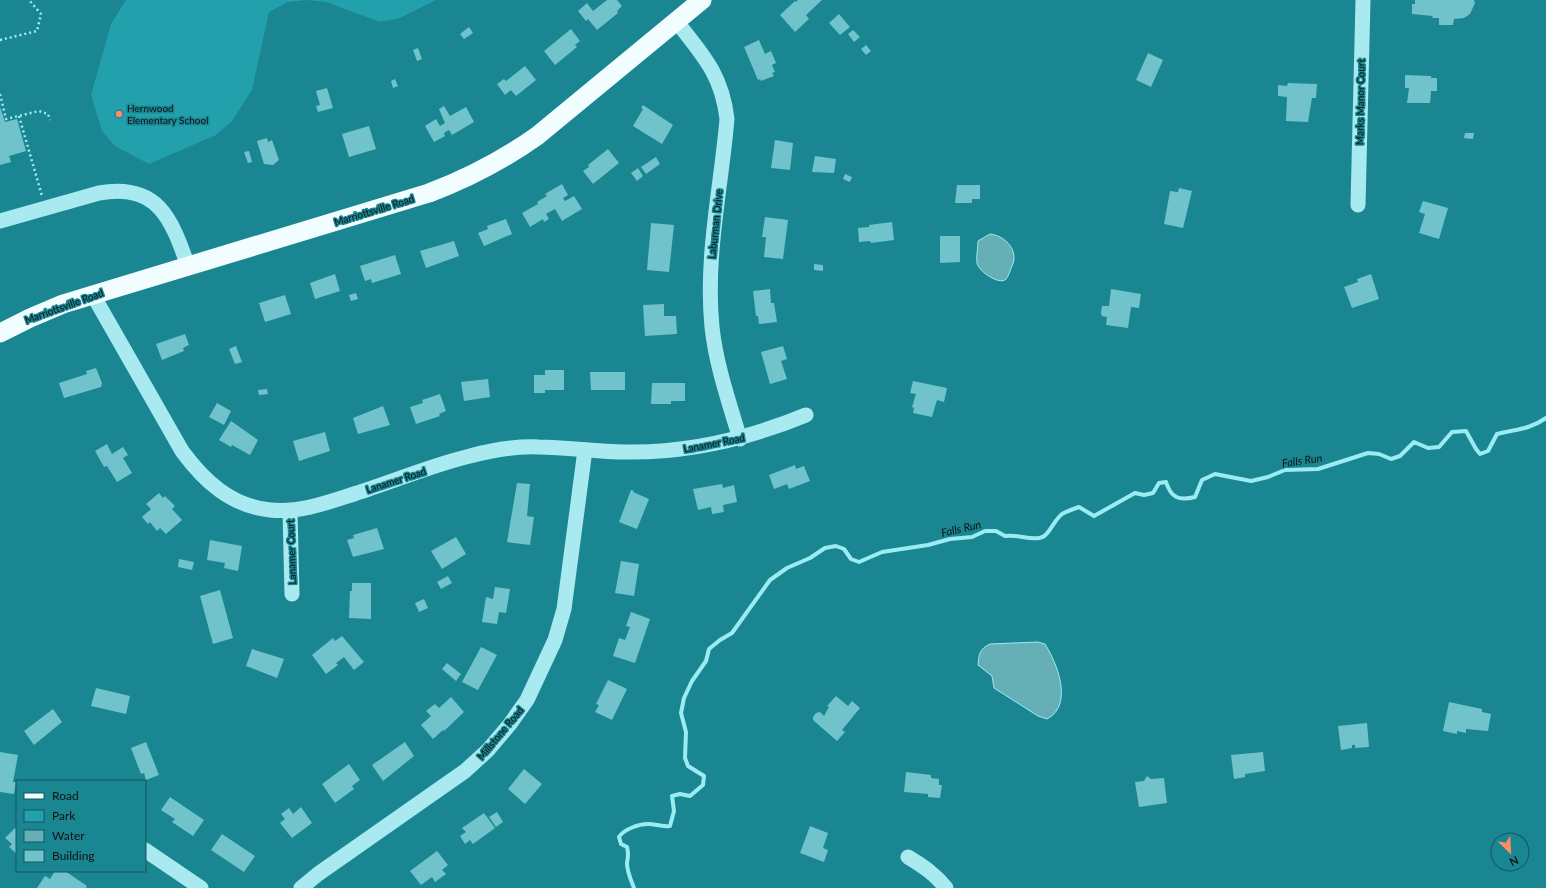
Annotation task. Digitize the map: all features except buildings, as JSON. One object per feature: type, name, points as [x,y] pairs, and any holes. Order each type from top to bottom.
[{"type":"main road","name":"Marriottsville Road","points":[[0,333],[45,311],[429,193],[482,171],[509,156],[543,132],[702,0]]},
{"type":"street","name":"Marks Manor Court","points":[[1358,205],[1363,0]]},
{"type":"street","name":"Laburman Drive","points":[[676,21],[707,60],[717,78],[725,98],[727,119],[712,244],[710,299],[712,328],[719,363],[740,439]]},
{"type":"street","points":[[0,221],[99,193],[112,191],[137,193],[156,204],[167,216],[176,233],[188,266]]},
{"type":"street","name":"Lanamer Road","points":[[93,295],[182,451],[196,471],[212,486],[232,499],[269,510],[290,511],[317,506],[470,456],[505,449],[539,447],[630,452],[669,451],[740,439],[775,428],[806,415]]},
{"type":"street","name":"Millstone Road","points":[[301,888],[318,874],[465,772],[488,750],[510,724],[527,700],[555,640],[564,609],[585,450]]},
{"type":"street","name":"Lanamer Court","points":[[290,511],[292,594]]},
{"type":"street","points":[[146,851],[201,888]]},
{"type":"street","points":[[908,857],[929,870],[946,888]]},
{"type":"path","points":[[0,40],[37,31],[41,14],[29,0]]},
{"type":"path","points":[[0,94],[6,119],[43,112],[48,114],[50,120]]},
{"type":"path","points":[[19,116],[42,199]]},
{"type":"green space","points":[[126,0],[307,0],[288,2],[269,12],[252,90],[232,121],[216,135],[149,164],[115,146],[102,131],[91,95],[111,24]]},
{"type":"green space","points":[[307,0],[436,0],[400,18],[380,22],[326,2]]},
{"type":"water","points":[[990,234],[999,236],[1007,242],[1014,254],[1014,262],[1009,274],[1003,281],[990,277],[981,270],[977,263],[978,241]]},
{"type":"water","points":[[1038,642],[1045,644],[1050,652],[1061,683],[1060,704],[1055,713],[1047,719],[1038,716],[994,688],[992,676],[978,665],[979,655],[986,646],[990,644]]},
{"type":"waterway","name":"Falls Run","points":[[634,888],[629,876],[627,847],[621,844],[619,837],[621,834],[628,829],[640,825],[648,824],[670,826],[674,811],[672,796],[680,794],[690,796],[703,785],[704,776],[688,766],[685,758],[686,732],[681,713],[684,698],[692,681],[706,661],[709,649],[732,633],[770,580],[787,568],[810,558],[825,548],[836,546],[844,549],[851,559],[859,562],[882,552],[928,545],[950,539],[972,537],[985,531],[996,531],[1005,536],[1039,538],[1046,535],[1059,517],[1066,512],[1079,507],[1094,516],[1135,493],[1144,495],[1153,493],[1159,483],[1166,482],[1170,492],[1173,495],[1184,499],[1195,497],[1202,480],[1215,474],[1251,481],[1268,477],[1285,470],[1318,469],[1368,453],[1379,454],[1391,459],[1400,456],[1414,442],[1428,448],[1439,447],[1452,432],[1466,431],[1480,454],[1488,451],[1497,434],[1528,427],[1546,418]]},
{"type":"place","name":"Hernwood Elementary School","points":[[119,114]]}]
